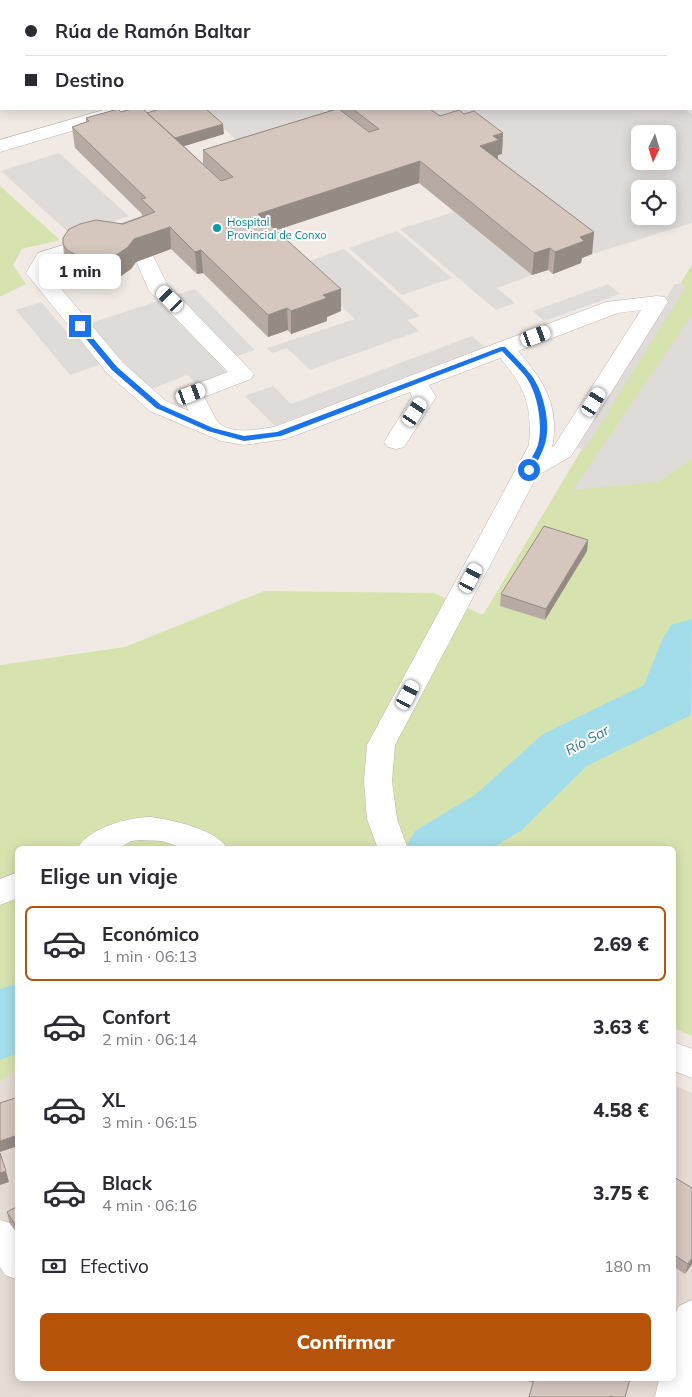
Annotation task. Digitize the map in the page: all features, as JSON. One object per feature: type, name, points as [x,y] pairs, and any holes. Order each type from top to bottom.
[{"type":"street","points":[[0,146],[123,110]]},
{"type":"street","points":[[117,239],[109,236],[45,257],[37,273],[115,368],[158,406],[211,429],[244,438],[278,434],[614,307],[657,302],[563,451],[529,470]]},
{"type":"street","points":[[145,258],[157,286],[243,374],[191,394],[211,429]]},
{"type":"street","points":[[391,846],[382,819],[378,781],[381,745],[541,446],[543,427],[541,408],[536,391],[529,377],[503,348]]},
{"type":"street","points":[[396,442],[424,397],[415,381]]},
{"type":"street","points":[[98,846],[130,830],[153,829],[197,840],[208,846]]},
{"type":"street","points":[[0,893],[15,886]]},
{"type":"street","points":[[676,1057],[692,1064]]},
{"type":"street","points":[[0,1236],[15,1259]]},
{"type":"street","points":[[674,1397],[685,1320]]},
{"type":"shaded area","points":[[202,110],[322,110],[329,116],[239,142]]},
{"type":"shaded area","points":[[405,110],[686,110],[692,114],[692,223],[592,254],[491,157],[501,154]]},
{"type":"shaded area","points":[[59,153],[129,216],[71,235],[1,171]]},
{"type":"shaded area","points":[[454,212],[532,275],[497,288],[515,303],[496,310],[400,229]]},
{"type":"shaded area","points":[[397,231],[452,278],[402,295],[349,248]]},
{"type":"shaded area","points":[[344,249],[420,316],[407,320],[419,331],[310,370],[287,348],[272,353],[267,348],[355,319],[297,265]]},
{"type":"shaded area","points":[[608,284],[620,294],[544,321],[533,311]]},
{"type":"shaded area","points":[[675,284],[687,285],[584,450],[574,446]]},
{"type":"shaded area","points":[[195,289],[255,350],[218,363],[230,376],[199,386],[187,375],[149,390],[120,358],[70,375],[16,310],[41,302],[66,331]]},
{"type":"shaded area","points":[[692,315],[692,456],[690,460],[658,482],[573,490]]},
{"type":"shaded area","points":[[472,336],[485,347],[275,426],[245,396],[273,386],[291,404]]},
{"type":"shaded area","points":[[15,1071],[15,1381],[676,1381],[676,1086],[692,1093],[692,1397],[0,1397],[0,1082]]},
{"type":"green space","points":[[0,186],[60,240],[22,249],[13,265],[26,284],[2,296],[0,296]]},
{"type":"green space","points":[[692,264],[692,1036],[676,1029],[676,846],[15,846],[15,1071],[0,1082],[0,665],[125,647],[264,591],[434,593],[483,615]]},
{"type":"building","name":"Hospital Provincial de Conxo","points":[[114,110],[121,112],[144,110],[221,181],[233,177],[203,150],[334,110],[340,110],[369,132],[379,129],[354,110],[431,110],[440,116],[459,110],[464,114],[474,111],[503,133],[493,136],[499,140],[480,146],[594,232],[580,237],[584,241],[555,252],[550,248],[534,253],[420,161],[258,214],[341,289],[323,295],[327,298],[291,311],[287,308],[268,315],[201,250],[195,252],[170,227],[134,239],[128,247],[118,254],[98,259],[82,258],[67,250],[63,244],[63,238],[69,229],[80,224],[96,220],[123,224],[155,212],[141,199],[146,198],[72,127],[89,121],[86,118]]},
{"type":"building","points":[[157,110],[207,110],[223,124],[175,138],[147,113]]},
{"type":"building","points":[[544,526],[588,540],[546,609],[501,594]]},
{"type":"building","points":[[15,1098],[15,1136],[0,1141],[0,1103]]},
{"type":"building","points":[[0,1153],[6,1171],[0,1173]]},
{"type":"building","points":[[676,1178],[692,1188],[692,1258],[688,1264],[676,1256]]},
{"type":"building","points":[[15,1208],[15,1224],[7,1212]]},
{"type":"building","points":[[533,1381],[629,1381],[625,1397],[529,1397]]},
{"type":"waterway","name":"Río Sar","points":[[443,846],[499,812],[565,750],[669,699],[692,640]]},
{"type":"waterway","name":"Río Sar","points":[[0,1029],[15,1016]]},
{"type":"place","name":"Hospital Provincial de Conxo","points":[[217,228]]},
{"type":"route","points":[[80,326],[115,368],[158,406],[229,436],[244,438],[278,434],[503,348],[529,377],[541,408],[543,427],[541,446],[529,470]]}]
